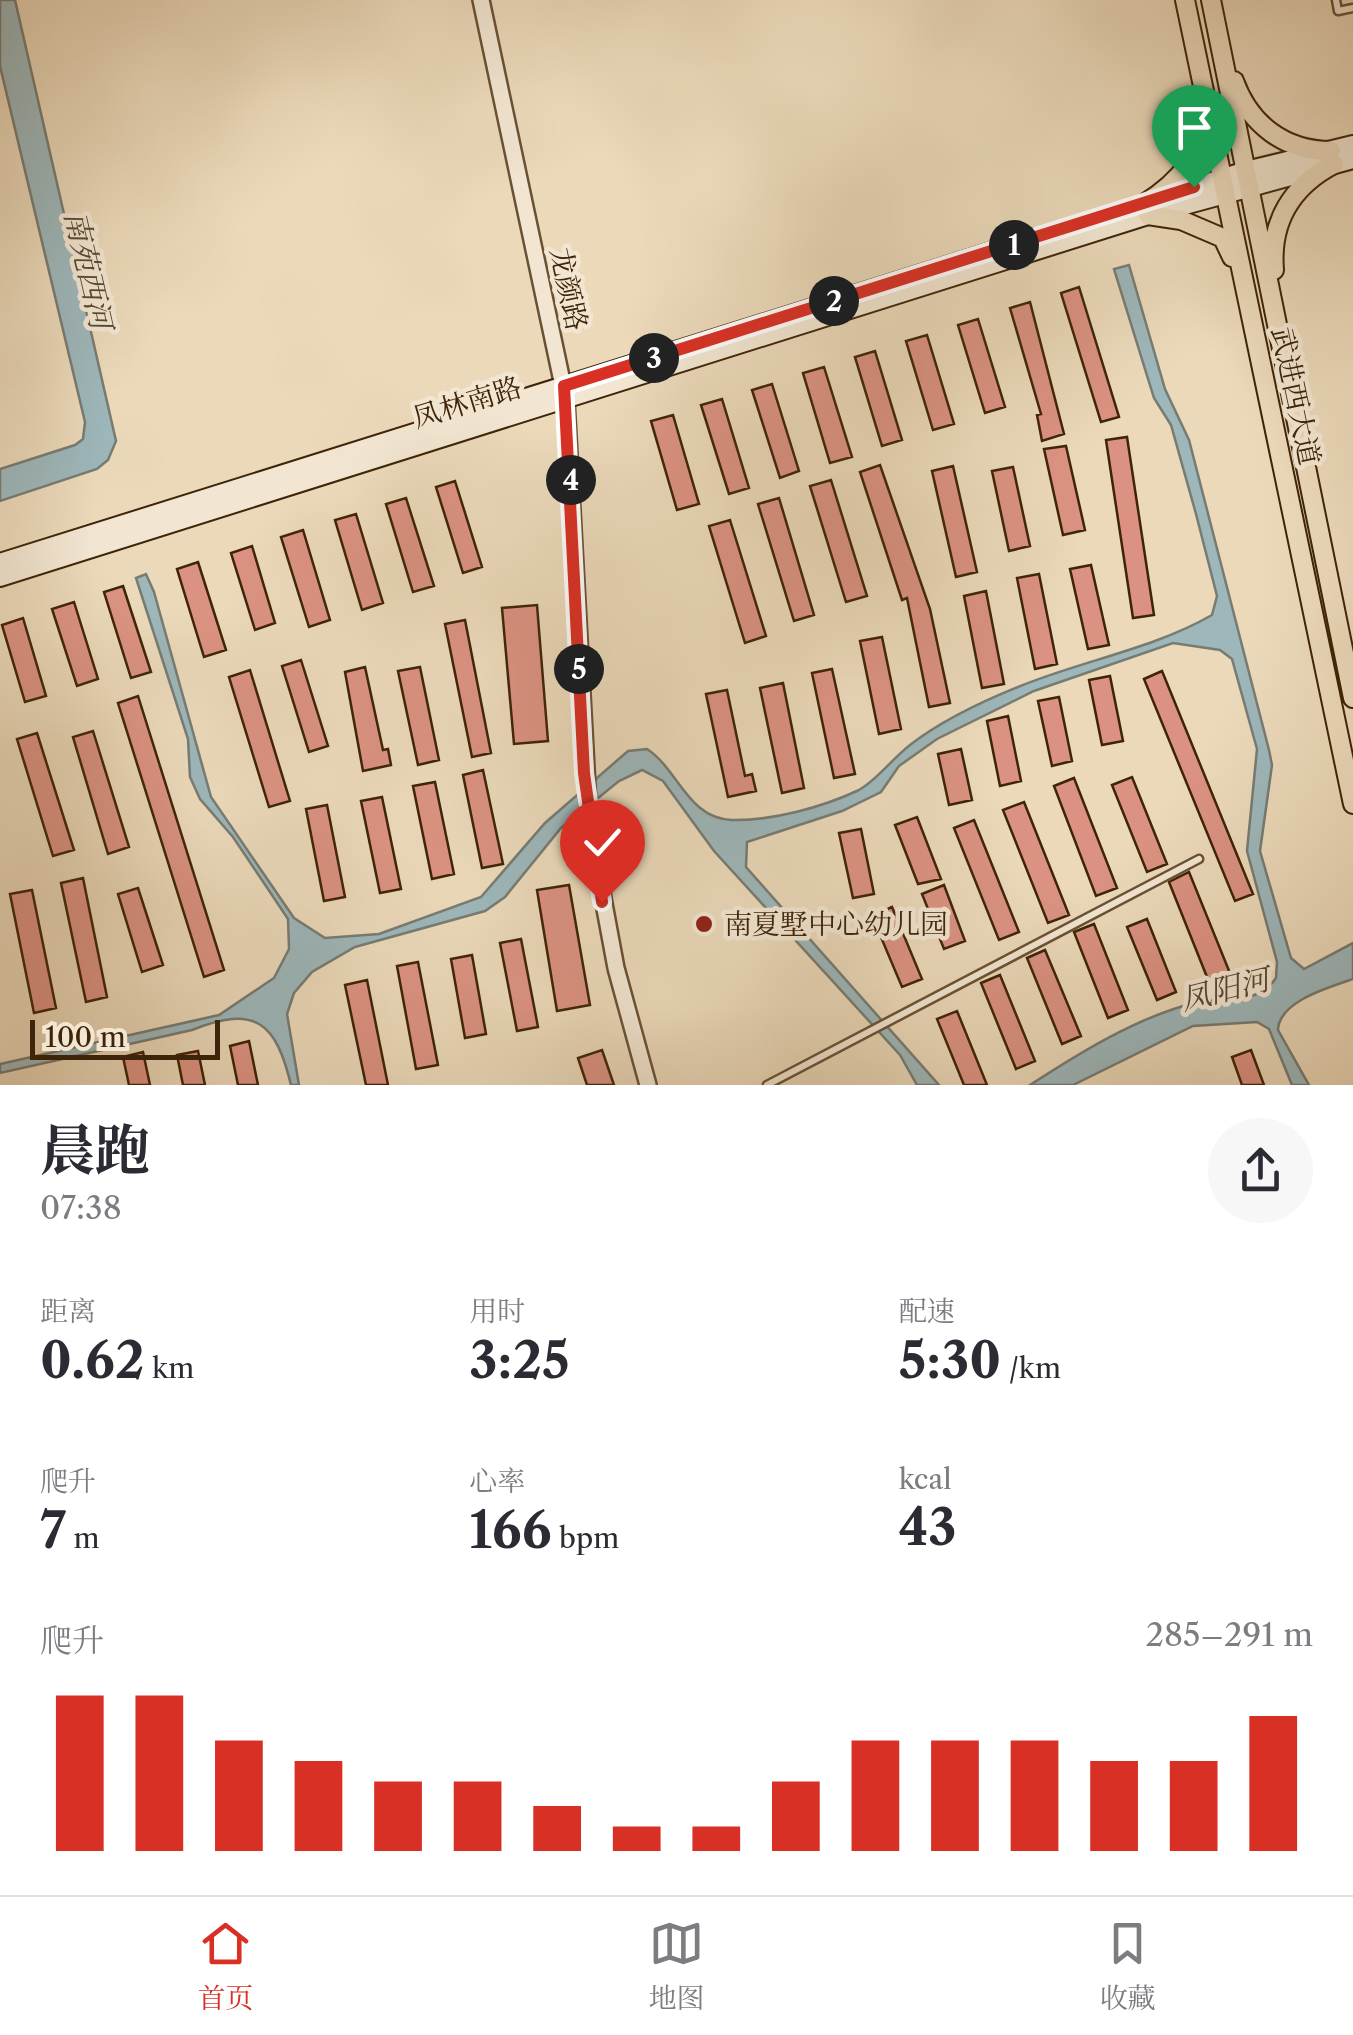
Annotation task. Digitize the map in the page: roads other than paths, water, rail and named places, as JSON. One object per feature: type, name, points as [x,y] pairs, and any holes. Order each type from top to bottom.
[{"type":"main road","name":"武进西大道","points":[[1185,0],[1353,804]]},
{"type":"main road","name":"武进西大道","points":[[1211,0],[1353,698]]},
{"type":"main road","points":[[1218,37],[1239,94],[1260,127],[1306,151],[1339,158]]},
{"type":"main road","points":[[1202,79],[1204,130],[1188,167],[1146,210],[1182,220],[1222,238],[1243,280]]},
{"type":"main road","name":"凤林南路","points":[[0,577],[565,393],[1247,178],[1339,158],[1353,145]]},
{"type":"main road","points":[[1280,340],[1273,253],[1285,205],[1306,179],[1339,158]]},
{"type":"main road","name":"凤林南路","points":[[0,563],[565,393]]},
{"type":"street","name":"龙颜路","points":[[481,0],[565,393],[589,823],[616,968],[648,1085]]},
{"type":"lane","points":[[1336,0],[1338,11],[1353,8]]},
{"type":"lane","points":[[767,1085],[1199,859]]},
{"type":"water","points":[[0,0],[15,0],[116,441],[108,460],[97,469],[0,501],[0,469],[75,445],[83,439],[85,422],[0,66]]},
{"type":"water","points":[[1129,265],[1165,389],[1189,440],[1269,750],[1272,765],[1260,851],[1291,958],[1304,969],[1353,943],[1353,979],[1296,1003],[1281,1020],[1278,1030],[1309,1085],[1292,1085],[1269,1029],[1257,1022],[1193,1026],[1073,1085],[1030,1085],[1090,1048],[1154,1016],[1198,1002],[1251,996],[1276,978],[1277,962],[1247,851],[1257,749],[1232,659],[1220,650],[1173,643],[1034,691],[937,739],[899,766],[881,792],[842,811],[747,842],[746,867],[939,1085],[917,1085],[900,1055],[714,851],[663,781],[642,770],[619,781],[561,828],[505,897],[485,911],[355,947],[312,972],[294,993],[287,1014],[299,1085],[291,1085],[270,1033],[260,1024],[232,1019],[0,1073],[0,1064],[219,1015],[274,978],[289,949],[288,919],[233,837],[200,799],[190,777],[188,739],[136,578],[146,574],[211,797],[294,918],[325,938],[379,934],[481,897],[545,823],[628,751],[647,749],[694,802],[717,817],[747,820],[797,812],[859,790],[922,736],[976,706],[1042,678],[1166,637],[1212,615],[1217,596],[1171,425],[1154,398],[1114,269]]},
{"type":"place","name":"南夏墅中心幼儿园","points":[[704,924]]},
{"type":"water label","name":"南苑西河","points":[[88,270]]},
{"type":"water label","name":"凤阳河","points":[[1225,990]]}]
